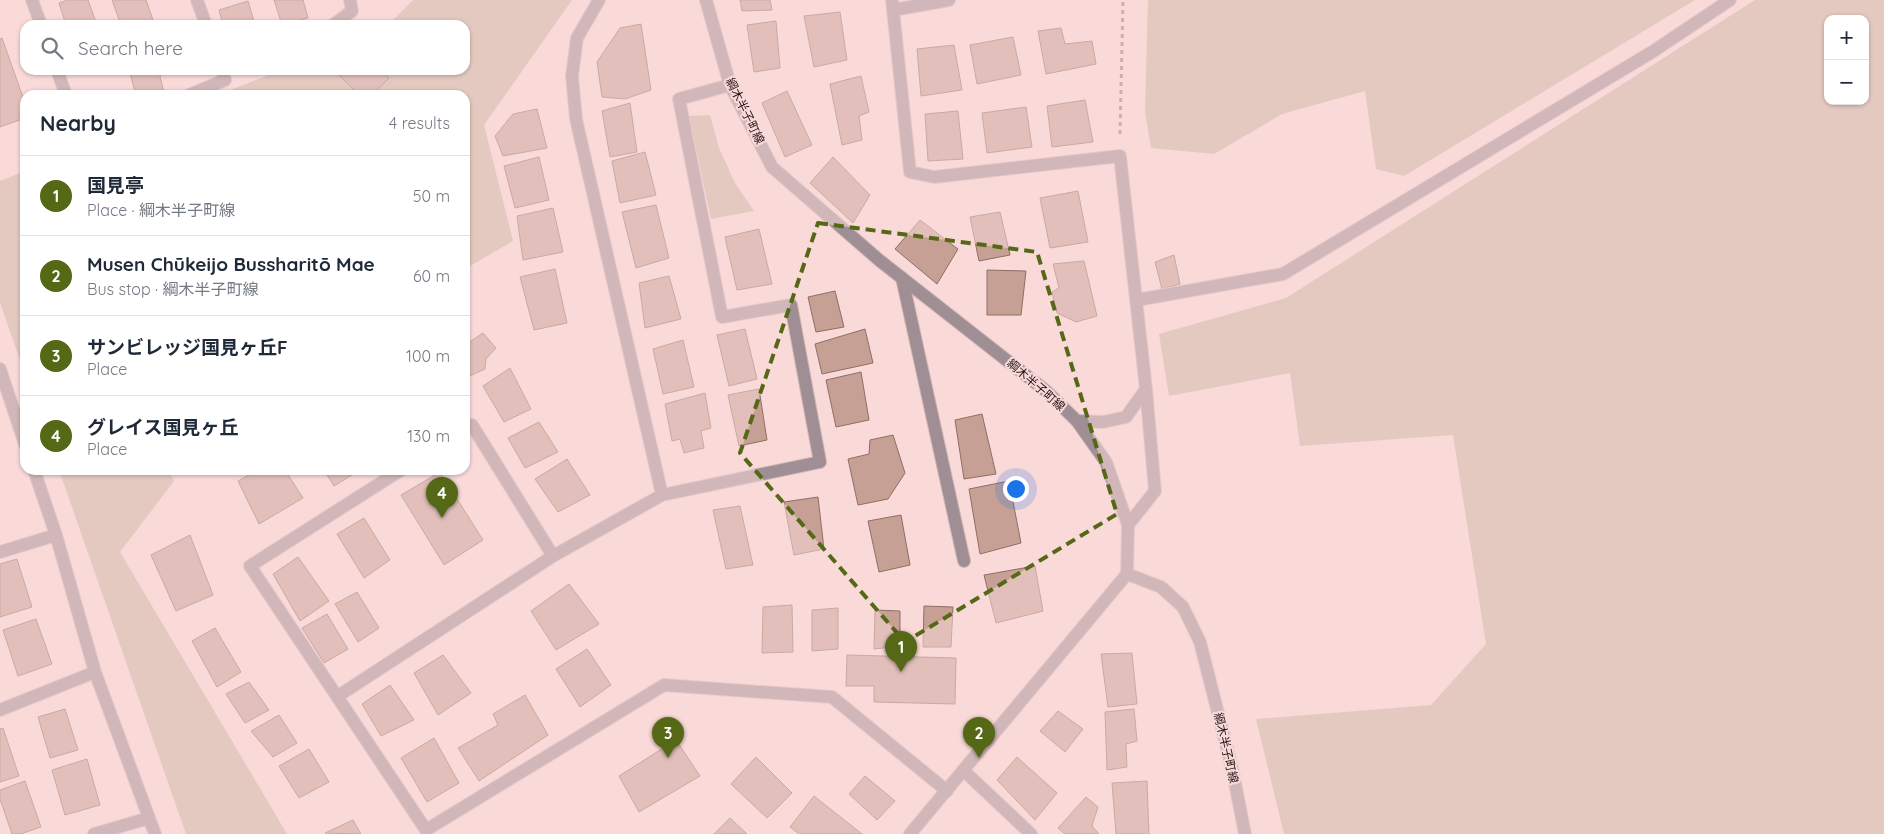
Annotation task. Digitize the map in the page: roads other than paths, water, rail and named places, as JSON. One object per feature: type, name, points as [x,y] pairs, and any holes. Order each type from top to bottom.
[{"type":"street","points":[[32,0],[39,20]]},
{"type":"street","points":[[197,0],[204,20]]},
{"type":"street","points":[[340,20],[352,11],[350,0]]},
{"type":"street","points":[[599,0],[577,38],[572,76],[576,120],[662,495]]},
{"type":"street","name":"綱木半子町線","points":[[706,0],[730,85],[772,167],[879,260],[1046,391],[1077,422],[1106,462],[1128,525],[1127,574],[1162,587],[1183,607],[1200,642],[1232,768],[1246,834]]},
{"type":"street","points":[[949,0],[892,5],[910,172],[934,177],[1120,156],[1137,300],[1155,491],[1128,525]]},
{"type":"street","points":[[1137,300],[1283,274],[1652,52],[1730,0]]},
{"type":"street","points":[[59,75],[64,90]]},
{"type":"street","points":[[201,90],[225,80],[224,75]]},
{"type":"street","points":[[338,696],[554,556],[662,495],[820,462],[791,305],[722,318],[679,99],[730,85]]},
{"type":"street","points":[[902,278],[964,561]]},
{"type":"street","points":[[0,369],[5,398],[20,432]]},
{"type":"street","points":[[1077,422],[1103,422],[1126,417],[1146,389]]},
{"type":"street","points":[[470,426],[472,425],[554,556]]},
{"type":"street","points":[[36,475],[56,535],[95,672],[154,834]]},
{"type":"street","points":[[393,475],[250,566],[426,830],[664,685],[832,697],[947,791]]},
{"type":"street","points":[[0,552],[56,535]]},
{"type":"street","points":[[910,834],[1127,574]]},
{"type":"street","points":[[0,710],[95,672]]},
{"type":"street","points":[[963,770],[1031,834]]},
{"type":"street","points":[[94,834],[149,818]]},
{"type":"place","name":"グレイス国見ヶ丘","points":[[442,518]]},
{"type":"place","name":"国見亭","points":[[901,672]]},
{"type":"place","name":"サンビレッジ国見ヶ丘F","points":[[668,758]]},
{"type":"place","name":"Musen Chūkeijo Bussharitō Mae","points":[[979,758]]}]
